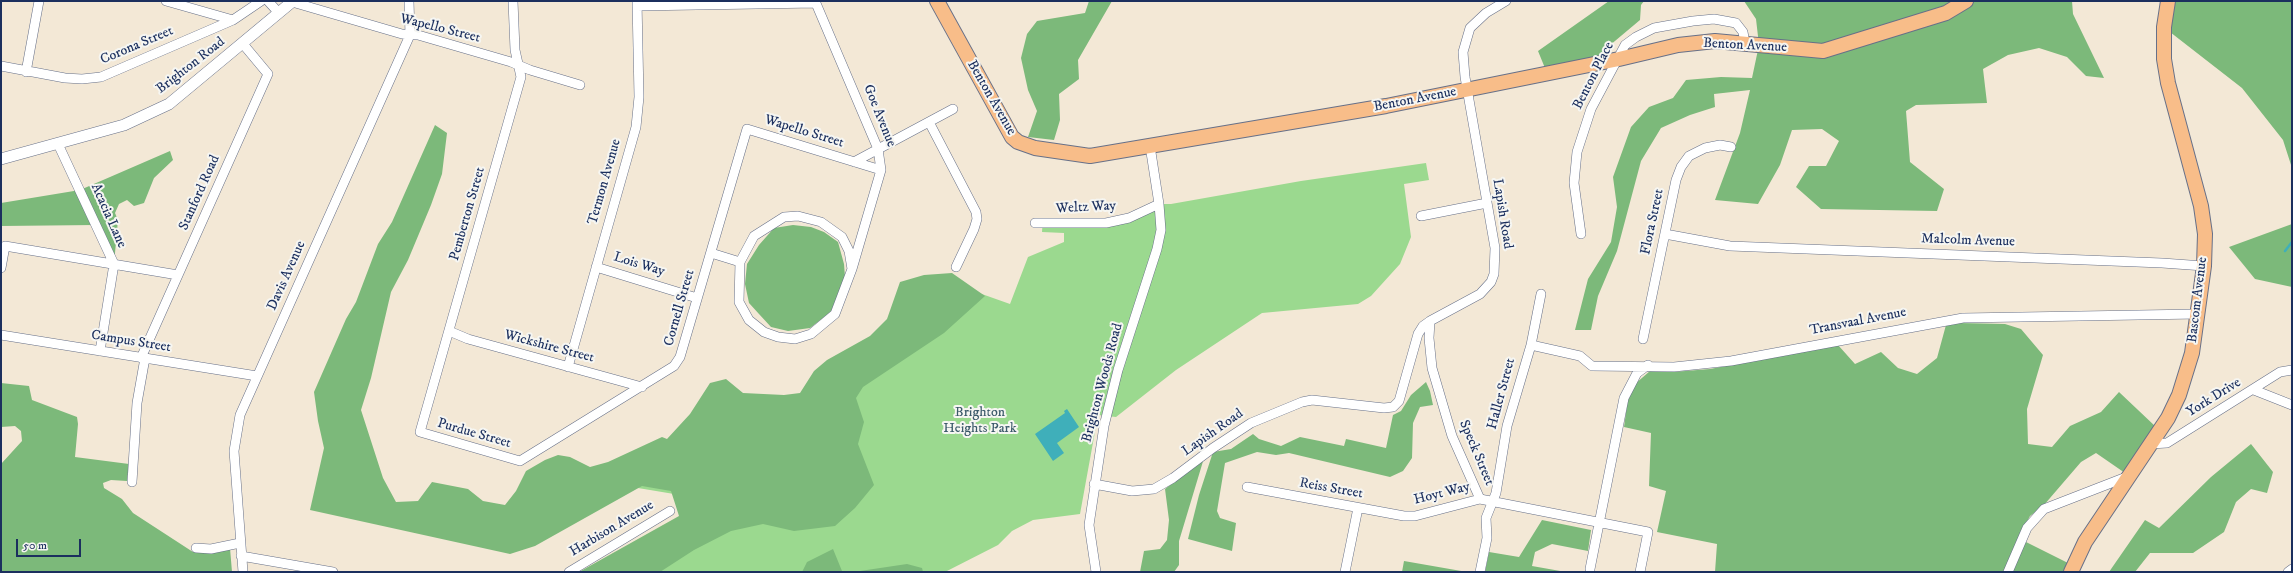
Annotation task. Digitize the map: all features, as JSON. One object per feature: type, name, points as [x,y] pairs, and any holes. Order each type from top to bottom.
[{"type":"main road","name":"Benton Avenue","points":[[937,1],[1007,131],[1018,142],[1036,148],[1090,156],[1318,118],[1619,59],[1678,45],[1715,41],[1823,51],[1946,13],[1966,1]]},
{"type":"main road","name":"Bascom Avenue","points":[[2071,572],[2085,542],[2168,418],[2186,376],[2197,314],[2204,266],[2205,234],[2201,206],[2168,83],[2164,59],[2164,27],[2168,1]]},
{"type":"street","points":[[26,72],[38,1]]},
{"type":"street","points":[[166,1],[233,20]]},
{"type":"street","name":"Corona Street","points":[[1,66],[26,72],[71,78],[101,77],[233,20],[261,1]]},
{"type":"street","points":[[268,1],[279,13]]},
{"type":"street","name":"Brighton Road","points":[[1,159],[124,124],[169,104],[293,1]]},
{"type":"street","name":"Wapello Street","points":[[293,1],[518,65],[580,85]]},
{"type":"street","name":"Davis Avenue","points":[[243,572],[234,440],[240,415],[410,35],[409,1]]},
{"type":"street","name":"Pemberton Street","points":[[420,432],[521,77],[515,50],[513,1]]},
{"type":"street","name":"Lapish Road","points":[[1094,484],[1132,491],[1154,489],[1174,478],[1212,448],[1250,423],[1302,402],[1312,400],[1384,408],[1393,407],[1399,401],[1403,393],[1418,334],[1430,321],[1480,294],[1491,282],[1496,258],[1467,89],[1463,52],[1470,28],[1486,13],[1506,1]]},
{"type":"street","points":[[637,4],[816,2]]},
{"type":"street","name":"Goe Avenue","points":[[816,2],[878,149],[881,170],[852,269]]},
{"type":"street","name":"Termon Avenue","points":[[568,367],[636,126],[639,97],[637,4]]},
{"type":"street","name":"Benton Place","points":[[1581,234],[1574,183],[1577,152],[1591,109],[1619,59],[1625,45],[1636,37],[1654,28],[1707,20],[1726,20],[1736,23],[1743,32],[1746,43]]},
{"type":"street","name":"Stanford Road","points":[[132,482],[137,403],[143,358],[178,275],[268,74],[243,44]]},
{"type":"street","name":"Wapello Street","points":[[854,162],[954,108]]},
{"type":"street","points":[[929,122],[976,212],[977,219],[974,229],[956,267]]},
{"type":"street","name":"Wapello Street","points":[[746,129],[881,170]]},
{"type":"street","name":"Cornell Street","points":[[520,461],[642,387],[678,362],[746,129]]},
{"type":"street","name":"Acacia Lane","points":[[58,144],[114,264],[100,351]]},
{"type":"street","name":"Brighton Woods Road","points":[[1096,572],[1089,524],[1104,426],[1118,370],[1158,249],[1161,230],[1160,204],[1150,146]]},
{"type":"street","name":"Flora Street","points":[[1643,339],[1676,180],[1681,167],[1689,156],[1710,146],[1731,147]]},
{"type":"street","points":[[1421,216],[1486,203]]},
{"type":"street","name":"Weltz Way","points":[[1035,224],[1106,223],[1129,218],[1160,204]]},
{"type":"street","points":[[798,216],[821,222],[842,237],[849,251],[852,269],[835,314],[811,334],[794,339],[778,337],[764,332],[749,320],[739,302],[740,262],[754,236],[784,217],[798,216]]},
{"type":"street","name":"Malcolm Avenue","points":[[1665,234],[1730,246],[2162,263],[2204,266]]},
{"type":"street","points":[[1,268],[5,246],[178,275]]},
{"type":"street","points":[[710,253],[740,262]]},
{"type":"street","name":"Lois Way","points":[[596,267],[697,298]]},
{"type":"street","name":"Haller Street","points":[[1480,572],[1487,538],[1486,518],[1496,492],[1506,426],[1531,345],[1541,294]]},
{"type":"street","name":"Transvaal Avenue","points":[[1531,345],[1580,356],[1592,366],[1648,365],[1674,367],[1732,361],[1963,318],[2197,314]]},
{"type":"street","name":"Speck Street","points":[[1430,321],[1429,338],[1432,368],[1452,436],[1480,499],[1600,524],[1648,532],[1640,572]]},
{"type":"street","name":"Wickshire Street","points":[[449,331],[468,339],[642,387]]},
{"type":"street","name":"Campus Street","points":[[1,335],[258,376]]},
{"type":"street","points":[[1590,569],[1624,398],[1637,372],[1648,365]]},
{"type":"street","points":[[2254,390],[2280,372],[2292,370]]},
{"type":"street","name":"York Drive","points":[[2151,444],[2167,443],[2254,390],[2292,405]]},
{"type":"street","name":"Purdue Street","points":[[420,432],[520,461]]},
{"type":"street","points":[[2008,572],[2027,528],[2044,509],[2129,476]]},
{"type":"street","name":"Reiss Street","points":[[1247,487],[1410,517]]},
{"type":"street","name":"Hoyt Way","points":[[1410,517],[1480,499]]},
{"type":"street","points":[[1345,572],[1358,508]]},
{"type":"street","name":"Harbison Avenue","points":[[569,572],[670,510]]},
{"type":"street","points":[[196,548],[211,549],[240,543]]},
{"type":"street","points":[[241,556],[333,572]]},
{"type":"street","points":[[2288,572],[2292,569]]},
{"type":"green space","points":[[1089,1],[1112,1],[1078,60],[1079,79],[1059,94],[1060,120],[1054,140],[1028,137],[1037,111],[1028,90],[1021,58],[1027,34],[1037,21],[1085,13]]},
{"type":"green space","points":[[1609,1],[1644,1],[1641,5],[1640,20],[1609,46],[1611,60],[1547,73],[1538,51]]},
{"type":"green space","points":[[1744,1],[2072,1],[2073,14],[2104,78],[2086,76],[2067,57],[2039,48],[2008,55],[1983,69],[1987,103],[1916,105],[1906,111],[1910,162],[1944,189],[1937,211],[1821,209],[1796,187],[1809,166],[1826,166],[1839,141],[1822,129],[1792,130],[1780,165],[1758,204],[1715,200],[1740,133],[1750,90],[1714,94],[1715,107],[1690,115],[1661,128],[1641,161],[1617,251],[1598,296],[1591,330],[1575,330],[1588,279],[1611,242],[1617,207],[1613,177],[1631,127],[1649,107],[1673,98],[1686,80],[1721,77],[1752,78],[1759,45],[1756,19]]},
{"type":"green space","points":[[2175,1],[2292,1],[2292,168],[2283,140],[2242,88],[2170,32]]},
{"type":"green space","points":[[435,125],[447,133],[442,174],[408,260],[391,292],[371,378],[361,410],[383,478],[396,502],[418,501],[432,482],[468,489],[483,501],[505,505],[516,491],[526,471],[545,460],[558,455],[570,457],[590,467],[608,462],[662,437],[667,439],[690,414],[710,383],[726,379],[743,393],[784,395],[800,393],[814,371],[827,360],[870,336],[887,319],[900,282],[924,275],[952,273],[985,296],[944,333],[863,387],[856,398],[864,422],[858,444],[874,485],[855,508],[835,526],[794,531],[763,524],[731,531],[694,550],[660,572],[579,572],[679,516],[671,491],[642,486],[535,546],[510,554],[310,510],[324,448],[314,392],[346,319],[356,302],[378,244],[392,222]]},
{"type":"green space","points":[[170,151],[173,160],[154,178],[144,203],[134,206],[127,200],[119,204],[115,213],[118,220],[114,264],[95,225],[1,226],[1,203],[80,190]]},
{"type":"green space","name":"Brighton Heights Park","points":[[1426,163],[1429,180],[1404,184],[1411,237],[1400,264],[1371,296],[1358,304],[1262,313],[1176,370],[1116,417],[1098,415],[1080,514],[1033,520],[1012,531],[998,545],[945,572],[588,572],[679,521],[686,496],[620,485],[829,413],[962,287],[1010,304],[1028,257],[1064,242],[1064,233],[1042,232],[1043,218],[1101,221],[1120,217],[1151,204],[1171,204],[1301,181]]},
{"type":"green space","points":[[2292,224],[2292,287],[2255,279],[2229,247]]},
{"type":"green space","points":[[793,225],[811,227],[824,232],[838,242],[844,264],[845,277],[831,312],[810,328],[788,331],[771,327],[759,314],[749,303],[745,284],[747,264],[759,245],[774,228]]},
{"type":"green space","points":[[1959,323],[2005,324],[2021,329],[2043,355],[2027,409],[2028,444],[2052,447],[2070,426],[2101,412],[2119,392],[2156,427],[2125,473],[2096,453],[2081,462],[2044,505],[2030,516],[2018,538],[2068,563],[2065,572],[1715,572],[1717,544],[1657,532],[1666,491],[1649,486],[1651,433],[1624,427],[1628,398],[1635,384],[1650,371],[1673,372],[1710,369],[1838,345],[1855,364],[1881,352],[1898,368],[1917,374],[1937,358],[1946,325]]},
{"type":"green space","points":[[1426,382],[1430,391],[1433,405],[1420,407],[1413,423],[1412,458],[1403,471],[1390,477],[1289,453],[1276,455],[1257,452],[1225,463],[1217,511],[1220,518],[1236,523],[1232,551],[1188,539],[1199,495],[1213,452],[1231,449],[1253,434],[1259,439],[1281,446],[1300,437],[1344,446],[1346,439],[1386,448],[1393,415],[1401,411],[1411,395]]},
{"type":"green space","points":[[1,383],[29,386],[32,400],[77,417],[78,424],[75,457],[129,464],[127,481],[111,480],[103,483],[104,488],[122,499],[133,513],[193,552],[215,552],[230,548],[232,572],[1,572],[1,464],[22,441],[21,431],[15,426],[1,427]]},
{"type":"green space","points":[[2251,444],[2273,472],[2267,493],[2251,489],[2236,502],[2224,532],[2193,553],[2150,553],[2135,572],[2109,572],[2145,520],[2159,528],[2211,477]]},
{"type":"green space","points":[[1204,458],[1179,541],[1179,565],[1174,572],[1140,572],[1144,551],[1160,549],[1167,540],[1169,520],[1165,489]]},
{"type":"green space","points":[[1542,520],[1591,530],[1588,551],[1552,544],[1535,552],[1532,566],[1566,572],[1485,572],[1489,552],[1519,557]]},
{"type":"green space","points":[[833,549],[842,571],[860,571],[907,564],[922,568],[923,572],[802,572],[807,562]]},
{"type":"green space","points":[[1404,561],[1467,572],[1402,572]]},
{"type":"water","points":[[1067,409],[1079,427],[1057,443],[1064,453],[1053,461],[1035,434],[1065,413],[1064,411]]},
{"type":"waterway","points":[[2285,251],[2292,242]]}]
